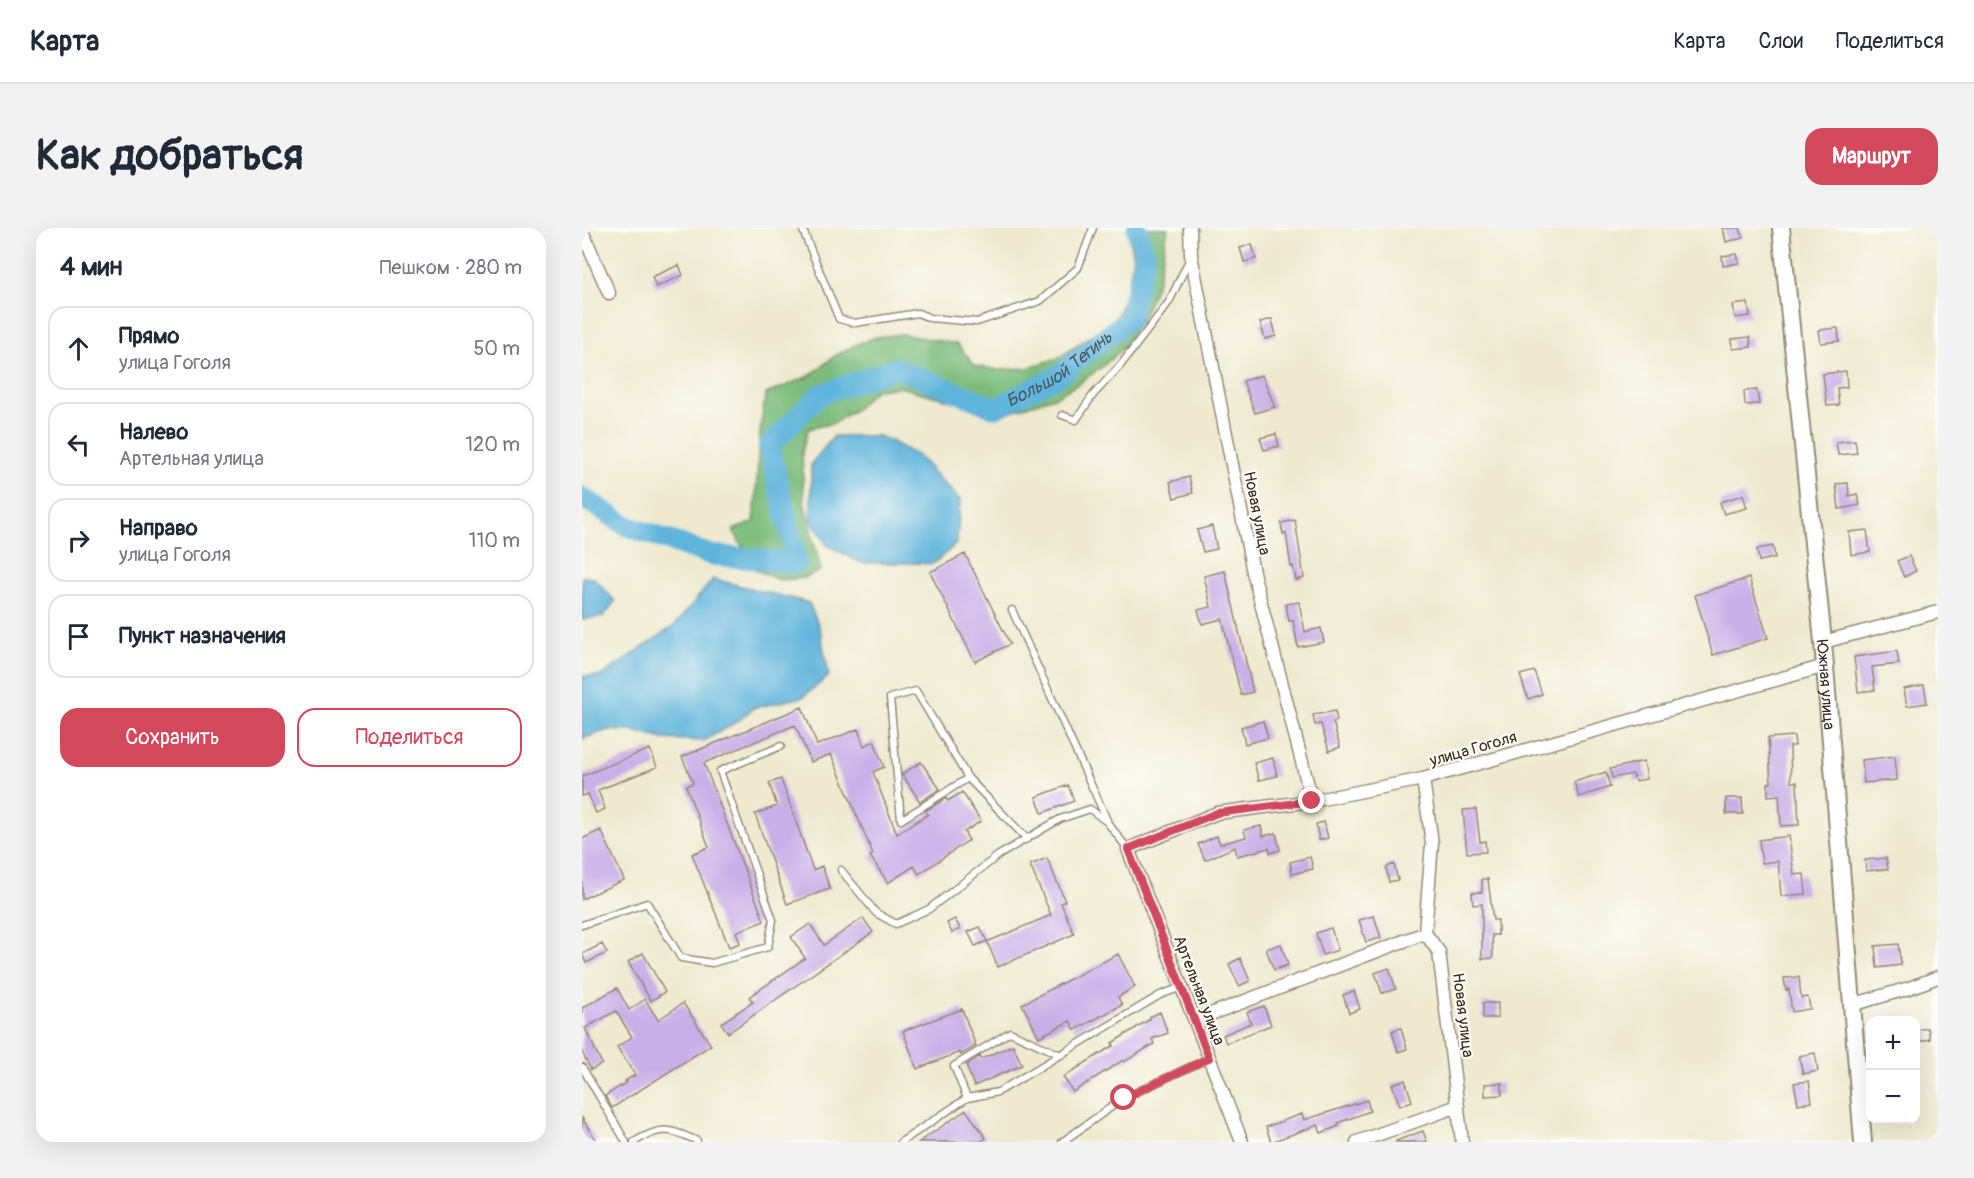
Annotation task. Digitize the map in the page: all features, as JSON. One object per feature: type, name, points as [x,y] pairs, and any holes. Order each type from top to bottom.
[{"type":"street","name":"Новая улица","points":[[1190,228],[1191,255],[1253,572],[1312,801]]},
{"type":"street","name":"Южная улица","points":[[1781,228],[1823,642],[1863,1142]]},
{"type":"street","points":[[582,231],[609,293]]},
{"type":"street","points":[[1823,642],[1938,612]]},
{"type":"street","name":"улица Гоголя","points":[[1128,849],[1217,813],[1312,801],[1423,779],[1825,666]]},
{"type":"street","points":[[1195,1020],[1425,933],[1432,843],[1423,779]]},
{"type":"street","name":"Артельная улица","points":[[1128,849],[1242,1142]]},
{"type":"street","name":"Новая улица","points":[[1425,933],[1439,952],[1462,1142]]},
{"type":"street","points":[[1852,1005],[1938,977]]},
{"type":"street","points":[[1357,1142],[1458,1106]]},
{"type":"lane","points":[[802,228],[839,319],[855,323],[918,313],[930,318],[977,322],[1040,302],[1078,268],[1093,228]]},
{"type":"lane","points":[[1062,415],[1076,420],[1093,395],[1120,366],[1169,302],[1191,255]]},
{"type":"lane","points":[[1012,610],[1107,822],[1128,849]]},
{"type":"lane","points":[[968,778],[901,820],[890,698],[916,691],[968,778],[1027,839]]},
{"type":"lane","points":[[582,925],[647,903],[681,958],[712,963],[768,947],[773,920],[720,771],[781,746]]},
{"type":"lane","points":[[841,870],[876,912],[896,924],[929,909],[999,855],[1060,819],[1090,809],[1107,822]]},
{"type":"lane","points":[[901,1142],[967,1098],[998,1092],[1160,995],[1182,987]]},
{"type":"lane","points":[[967,1098],[954,1066],[1010,1032],[1060,1055]]},
{"type":"lane","points":[[1062,1142],[1124,1098],[1209,1058]]},
{"type":"lane","points":[[582,1066],[626,1142]]},
{"type":"lane","points":[[634,1142],[651,1132],[676,1131],[697,1141]]},
{"type":"green space","points":[[1127,228],[1168,228],[1158,280],[1144,315],[1122,349],[1103,366],[1057,396],[1003,414],[982,413],[960,403],[900,387],[875,390],[857,408],[834,423],[808,429],[802,452],[804,502],[821,570],[805,578],[779,580],[754,569],[733,530],[754,522],[759,442],[766,394],[809,376],[835,356],[876,337],[902,334],[957,344],[975,366],[999,370],[1027,368],[1058,358],[1115,319],[1127,293],[1133,257]]},
{"type":"water","points":[[834,436],[880,436],[917,455],[960,500],[957,543],[933,564],[862,563],[828,546],[811,520],[811,464]]},
{"type":"water","points":[[582,577],[594,578],[615,601],[604,616],[582,620]]},
{"type":"water","points":[[713,579],[809,603],[820,629],[829,676],[803,697],[753,708],[738,721],[704,741],[664,739],[632,731],[608,730],[582,739],[582,676],[601,676],[675,625]]},
{"type":"building","points":[[1723,228],[1740,228],[1743,238],[1726,242]]},
{"type":"building","points":[[1252,244],[1256,259],[1244,262],[1240,248]]},
{"type":"building","points":[[1737,254],[1739,263],[1723,266],[1722,256]]},
{"type":"building","points":[[679,265],[683,275],[656,287],[652,277]]},
{"type":"building","points":[[1748,303],[1750,316],[1735,318],[1733,305]]},
{"type":"building","points":[[1272,319],[1276,336],[1265,339],[1260,322]]},
{"type":"building","points":[[1838,328],[1839,341],[1821,343],[1819,330]]},
{"type":"building","points":[[1750,337],[1751,347],[1733,349],[1732,339]]},
{"type":"building","points":[[1846,371],[1847,387],[1837,388],[1839,405],[1827,406],[1823,374]]},
{"type":"building","points":[[1262,375],[1275,407],[1255,413],[1243,381]]},
{"type":"building","points":[[1757,390],[1759,404],[1745,405],[1744,391]]},
{"type":"building","points":[[1276,434],[1279,446],[1264,450],[1260,438]]},
{"type":"building","points":[[1855,440],[1857,453],[1838,455],[1836,442]]},
{"type":"building","points":[[1189,477],[1193,493],[1174,498],[1170,482]]},
{"type":"building","points":[[1848,483],[1849,496],[1857,494],[1860,505],[1839,509],[1836,484]]},
{"type":"building","points":[[1743,495],[1747,508],[1724,514],[1720,502]]},
{"type":"building","points":[[1295,520],[1304,578],[1296,580],[1293,566],[1291,567],[1286,533],[1283,534],[1281,523]]},
{"type":"building","points":[[1212,526],[1217,549],[1203,552],[1197,530]]},
{"type":"building","points":[[1867,530],[1870,552],[1851,555],[1849,532]]},
{"type":"building","points":[[1773,546],[1775,558],[1759,561],[1757,549]]},
{"type":"building","points":[[965,554],[1010,644],[975,662],[930,572]]},
{"type":"building","points":[[1909,556],[1916,571],[1904,577],[1897,561]]},
{"type":"building","points":[[1225,571],[1253,692],[1241,695],[1222,619],[1202,624],[1198,610],[1211,607],[1204,576]]},
{"type":"building","points":[[1749,578],[1768,638],[1713,655],[1695,595]]},
{"type":"building","points":[[1299,602],[1305,632],[1321,628],[1324,642],[1298,647],[1293,620],[1289,621],[1286,604]]},
{"type":"building","points":[[1897,651],[1899,664],[1872,667],[1875,690],[1858,692],[1854,657]]},
{"type":"building","points":[[1534,671],[1542,694],[1528,699],[1520,675]]},
{"type":"building","points":[[1924,685],[1927,703],[1907,706],[1904,689]]},
{"type":"building","points":[[802,707],[817,745],[858,729],[864,746],[874,741],[884,767],[873,772],[897,834],[928,814],[925,811],[946,798],[948,801],[962,792],[981,821],[964,832],[969,840],[919,874],[914,866],[888,883],[870,856],[873,854],[831,754],[811,762],[795,725],[704,763],[764,921],[736,932],[740,943],[729,947],[692,854],[709,847],[686,786],[693,783],[682,757]]},
{"type":"building","points":[[1335,711],[1337,721],[1333,722],[1340,747],[1329,751],[1321,724],[1315,725],[1313,715]]},
{"type":"building","points":[[1263,721],[1268,738],[1245,744],[1241,727]]},
{"type":"building","points":[[1794,736],[1795,746],[1790,746],[1791,782],[1797,782],[1799,825],[1781,826],[1779,795],[1768,796],[1768,783],[1771,783],[1768,738]]},
{"type":"building","points":[[650,749],[657,767],[598,790],[605,809],[596,813],[588,794],[582,796],[582,776]]},
{"type":"building","points":[[1895,756],[1897,780],[1864,783],[1862,760]]},
{"type":"building","points":[[1273,758],[1277,776],[1259,780],[1254,763]]},
{"type":"building","points":[[1644,761],[1647,779],[1635,781],[1633,774],[1612,778],[1610,769]]},
{"type":"building","points":[[921,762],[940,789],[920,802],[902,774]]},
{"type":"building","points":[[1606,772],[1610,787],[1579,797],[1574,782]]},
{"type":"building","points":[[781,779],[813,870],[822,866],[830,889],[787,904],[755,814],[777,806],[769,783]]},
{"type":"building","points":[[1068,785],[1074,801],[1042,813],[1036,797]]},
{"type":"building","points":[[1726,798],[1742,798],[1743,814],[1726,814]]},
{"type":"building","points":[[1476,809],[1480,842],[1485,841],[1486,852],[1467,853],[1463,810]]},
{"type":"building","points":[[1324,822],[1328,838],[1319,840],[1316,824]]},
{"type":"building","points":[[1261,826],[1263,836],[1276,833],[1280,850],[1270,853],[1269,848],[1237,856],[1235,847],[1205,860],[1198,844],[1217,836],[1220,844],[1246,837],[1244,830]]},
{"type":"building","points":[[601,830],[624,880],[582,899],[582,839]]},
{"type":"building","points":[[1789,836],[1794,875],[1804,874],[1806,894],[1781,896],[1778,861],[1762,863],[1759,840]]},
{"type":"building","points":[[1310,857],[1313,869],[1292,874],[1290,862]]},
{"type":"building","points":[[1047,858],[1065,901],[1061,903],[1074,934],[998,967],[987,942],[1051,915],[1030,865]]},
{"type":"building","points":[[1886,858],[1888,869],[1866,871],[1865,860]]},
{"type":"building","points":[[1394,864],[1398,880],[1389,882],[1386,867]]},
{"type":"building","points":[[1482,879],[1488,879],[1493,920],[1498,920],[1498,935],[1492,935],[1493,958],[1482,959],[1482,904],[1473,905],[1472,893],[1482,892]]},
{"type":"building","points":[[1374,916],[1381,938],[1366,942],[1359,920]]},
{"type":"building","points":[[863,918],[873,932],[728,1033],[721,1023],[753,1002],[749,997],[805,958],[791,937],[810,924],[824,945]]},
{"type":"building","points":[[955,919],[960,929],[952,933],[947,923]]},
{"type":"building","points":[[980,927],[987,941],[975,946],[968,932]]},
{"type":"building","points":[[1331,928],[1338,950],[1323,955],[1316,933]]},
{"type":"building","points":[[602,944],[607,953],[586,963],[582,954]]},
{"type":"building","points":[[1281,944],[1288,965],[1274,970],[1266,949]]},
{"type":"building","points":[[1898,944],[1901,965],[1877,968],[1875,946]]},
{"type":"building","points":[[643,953],[665,992],[651,1001],[628,962]]},
{"type":"building","points":[[1118,954],[1135,987],[1118,997],[1122,1005],[1075,1030],[1070,1021],[1039,1037],[1022,1004]]},
{"type":"building","points":[[1240,958],[1250,981],[1239,986],[1229,964]]},
{"type":"building","points":[[1389,968],[1396,989],[1382,993],[1375,973]]},
{"type":"building","points":[[1799,977],[1801,998],[1808,997],[1810,1009],[1792,1012],[1789,989],[1786,990],[1784,978]]},
{"type":"building","points":[[617,988],[629,1010],[645,999],[658,1020],[683,1003],[711,1045],[612,1108],[605,1096],[635,1075],[617,1047],[632,1037],[616,1011],[585,1028],[602,1064],[591,1070],[582,1052],[582,1008]]},
{"type":"building","points":[[1354,991],[1360,1009],[1349,1013],[1343,995]]},
{"type":"building","points":[[1483,1003],[1498,1003],[1498,1018],[1483,1018]]},
{"type":"building","points":[[1264,1006],[1271,1025],[1226,1043],[1223,1035],[1251,1023],[1247,1012]]},
{"type":"building","points":[[962,1009],[976,1046],[961,1055],[960,1052],[917,1069],[903,1031]]},
{"type":"building","points":[[1160,1012],[1168,1033],[1152,1039],[1154,1044],[1124,1062],[1123,1060],[1073,1092],[1063,1077],[1114,1045],[1112,1043]]},
{"type":"building","points":[[1401,1028],[1407,1049],[1398,1052],[1392,1031]]},
{"type":"building","points":[[1928,1028],[1930,1039],[1920,1041],[1920,1029]]},
{"type":"building","points":[[1013,1045],[1022,1065],[974,1086],[966,1065],[980,1056],[981,1059]]},
{"type":"building","points":[[1815,1053],[1818,1071],[1803,1074],[1799,1056]]},
{"type":"building","points":[[1405,1080],[1412,1101],[1400,1106],[1392,1084]]},
{"type":"building","points":[[1809,1081],[1812,1102],[1798,1104],[1794,1083]]},
{"type":"building","points":[[1502,1083],[1502,1095],[1485,1096],[1485,1084]]},
{"type":"building","points":[[1367,1100],[1370,1111],[1338,1123],[1339,1126],[1321,1133],[1318,1125],[1271,1142],[1266,1127],[1302,1114],[1304,1120]]},
{"type":"building","points":[[966,1110],[986,1138],[980,1142],[919,1142]]},
{"type":"building","points":[[582,1118],[597,1142],[582,1142]]},
{"type":"building","points":[[1423,1131],[1427,1142],[1396,1142],[1396,1141]]},
{"type":"waterway","name":"Большой Тегинь","points":[[582,497],[627,526],[711,555],[797,563],[769,446],[819,395],[896,368],[996,408],[1058,376],[1129,319],[1145,256],[1137,228]]},
{"type":"route","points":[[1124,1098],[1209,1058],[1128,849],[1217,813],[1312,801]]}]
